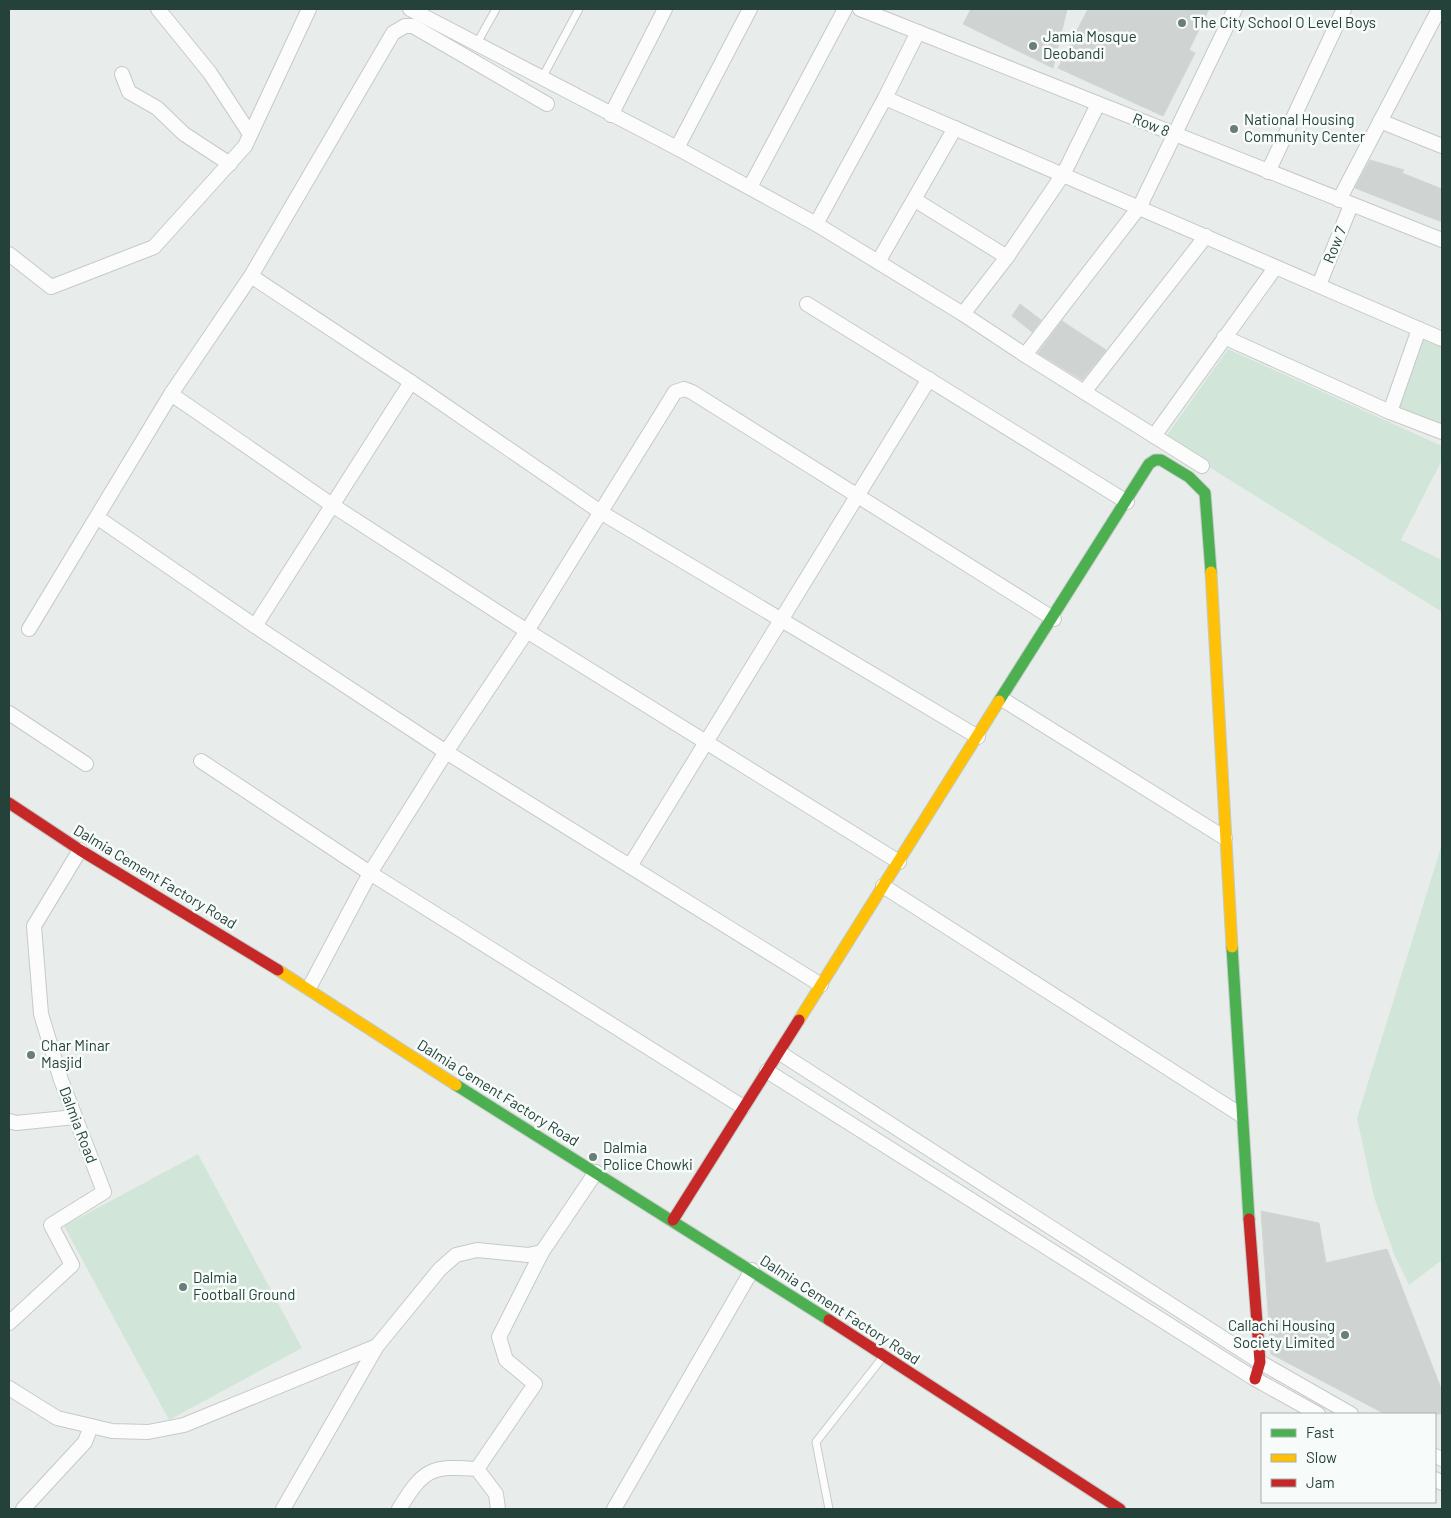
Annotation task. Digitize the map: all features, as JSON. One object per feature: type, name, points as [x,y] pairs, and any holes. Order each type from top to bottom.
[{"type":"street","points":[[158,9],[210,73],[250,134]]},
{"type":"street","points":[[9,254],[52,287],[154,247],[245,146],[309,9]]},
{"type":"street","points":[[410,9],[677,148],[816,224],[963,314],[1202,466]]},
{"type":"street","points":[[611,114],[665,9]]},
{"type":"street","points":[[677,148],[750,9]]},
{"type":"street","points":[[750,188],[845,9]]},
{"type":"street","name":"Row 8","points":[[860,9],[1442,240]]},
{"type":"street","points":[[1025,355],[1140,206],[1236,9]]},
{"type":"street","points":[[1268,172],[1344,9]]},
{"type":"street","name":"Row 7","points":[[1318,285],[1345,203],[1380,121],[1440,9]]},
{"type":"street","points":[[29,629],[98,518],[171,394],[251,276],[393,32],[399,28],[413,26],[547,104]]},
{"type":"street","points":[[816,224],[886,98],[918,32]]},
{"type":"street","points":[[122,74],[129,92],[157,108],[184,134],[230,164]]},
{"type":"street","points":[[886,98],[1140,206],[1275,268],[1442,339]]},
{"type":"street","points":[[963,314],[1007,257],[1064,174],[1098,104]]},
{"type":"street","points":[[1380,121],[1442,146]]},
{"type":"street","points":[[878,262],[955,128]]},
{"type":"street","points":[[915,200],[1007,257]]},
{"type":"street","points":[[1084,392],[1206,236]]},
{"type":"street","points":[[1154,436],[1275,268]]},
{"type":"street","points":[[251,276],[411,382],[602,513],[978,738]]},
{"type":"street","points":[[807,304],[1127,502]]},
{"type":"street","points":[[1390,412],[1419,329]]},
{"type":"street","points":[[1224,338],[1390,412],[1442,432]]},
{"type":"street","points":[[630,866],[928,379]]},
{"type":"street","points":[[254,626],[411,382]]},
{"type":"street","points":[[309,988],[370,873],[446,752],[527,631],[602,513],[675,392],[684,389],[700,397],[1054,619]]},
{"type":"street","points":[[171,394],[332,505],[527,631],[899,862]]},
{"type":"street","points":[[673,1220],[1054,619],[1149,464],[1155,460],[1161,460],[1206,492],[1242,1115],[1260,1362],[1255,1379]]},
{"type":"street","points":[[98,518],[254,626],[446,752],[821,985]]},
{"type":"street","points":[[1002,700],[1226,838]]},
{"type":"street","points":[[9,713],[86,764]]},
{"type":"street","points":[[201,761],[370,873],[743,1107]]},
{"type":"street","name":"Dalmia Cement Factory Road","points":[[9,803],[80,850],[309,988],[460,1088],[752,1270],[1114,1508]]},
{"type":"street","name":"Dalmia Road","points":[[9,1323],[72,1265],[52,1225],[104,1192],[61,1080],[41,1014],[34,926],[80,850]]},
{"type":"street","points":[[883,886],[1242,1115]]},
{"type":"street","points":[[780,1053],[1260,1362],[1349,1413]]},
{"type":"street","points":[[767,1071],[1255,1379],[1316,1413]]},
{"type":"street","points":[[831,1112],[844,1094]]},
{"type":"street","points":[[9,1121],[16,1123],[75,1117]]},
{"type":"street","points":[[477,1469],[535,1384],[506,1360],[499,1337],[542,1252],[596,1172]]},
{"type":"street","points":[[283,1509],[377,1346],[440,1269],[456,1255],[477,1250],[528,1255],[542,1252]]},
{"type":"street","points":[[614,1509],[752,1270]]},
{"type":"street","points":[[9,1388],[57,1418],[112,1431],[148,1432],[184,1424],[377,1346]]},
{"type":"street","points":[[23,1509],[85,1442],[91,1426]]},
{"type":"street","points":[[399,1509],[416,1481],[427,1473],[451,1467],[477,1469],[496,1494],[498,1509]]},
{"type":"lane","points":[[477,43],[496,9]]},
{"type":"lane","points":[[542,78],[579,9]]},
{"type":"lane","points":[[829,1509],[816,1442],[883,1357]]},
{"type":"green space","points":[[1422,336],[1442,345],[1442,427],[1396,409]]},
{"type":"green space","points":[[1228,349],[1442,446],[1442,460],[1401,540],[1442,560],[1442,612],[1164,439]]},
{"type":"green space","points":[[1442,844],[1442,1260],[1409,1285],[1394,1254],[1374,1197],[1357,1118]]},
{"type":"green space","name":"Dalmia Football Ground","points":[[198,1154],[302,1348],[169,1420],[64,1226]]},
{"type":"building","name":"Jamia Mosque Deobandi","points":[[971,9],[1067,9],[1053,68],[963,24]]},
{"type":"building","points":[[1088,9],[1209,9],[1189,50],[1195,53],[1163,116],[1058,68]]},
{"type":"building","points":[[1370,160],[1404,170],[1402,173],[1442,189],[1442,222],[1355,188]]},
{"type":"building","points":[[1020,304],[1041,320],[1032,332],[1012,316]]},
{"type":"building","points":[[1062,321],[1106,350],[1082,380],[1038,353]]},
{"type":"building","name":"Callachi Housing Society Limited","points":[[1261,1211],[1319,1223],[1326,1263],[1387,1249],[1442,1391],[1442,1414],[1383,1413],[1271,1354]]},
{"type":"traffic: fast","points":[[999,701],[1149,464],[1155,460],[1161,460],[1189,477],[1205,493],[1211,572]]},
{"type":"traffic: fast","points":[[1232,947],[1249,1219]]},
{"type":"traffic: fast","points":[[456,1085],[829,1320]]},
{"type":"traffic: slow","points":[[1211,572],[1232,947]]},
{"type":"traffic: slow","points":[[799,1020],[999,701]]},
{"type":"traffic: slow","points":[[278,970],[456,1085]]},
{"type":"traffic: jam","points":[[9,803],[80,850],[278,970]]},
{"type":"traffic: jam","points":[[673,1220],[799,1020]]},
{"type":"traffic: jam","points":[[1249,1219],[1260,1362],[1255,1379]]},
{"type":"traffic: jam","points":[[829,1320],[1120,1509]]},
{"type":"place","name":"The City School O Level Boys","points":[[1182,23]]},
{"type":"place","name":"Jamia Mosque Deobandi","points":[[1033,46]]},
{"type":"place","name":"National Housing Community Center","points":[[1234,129]]},
{"type":"place","name":"Char Minar Masjid","points":[[31,1055]]},
{"type":"place","name":"Dalmia Police Chowki","points":[[593,1157]]},
{"type":"place","name":"Dalmia Football Ground","points":[[183,1287]]},
{"type":"place","name":"Callachi Housing Society Limited","points":[[1345,1335]]}]
